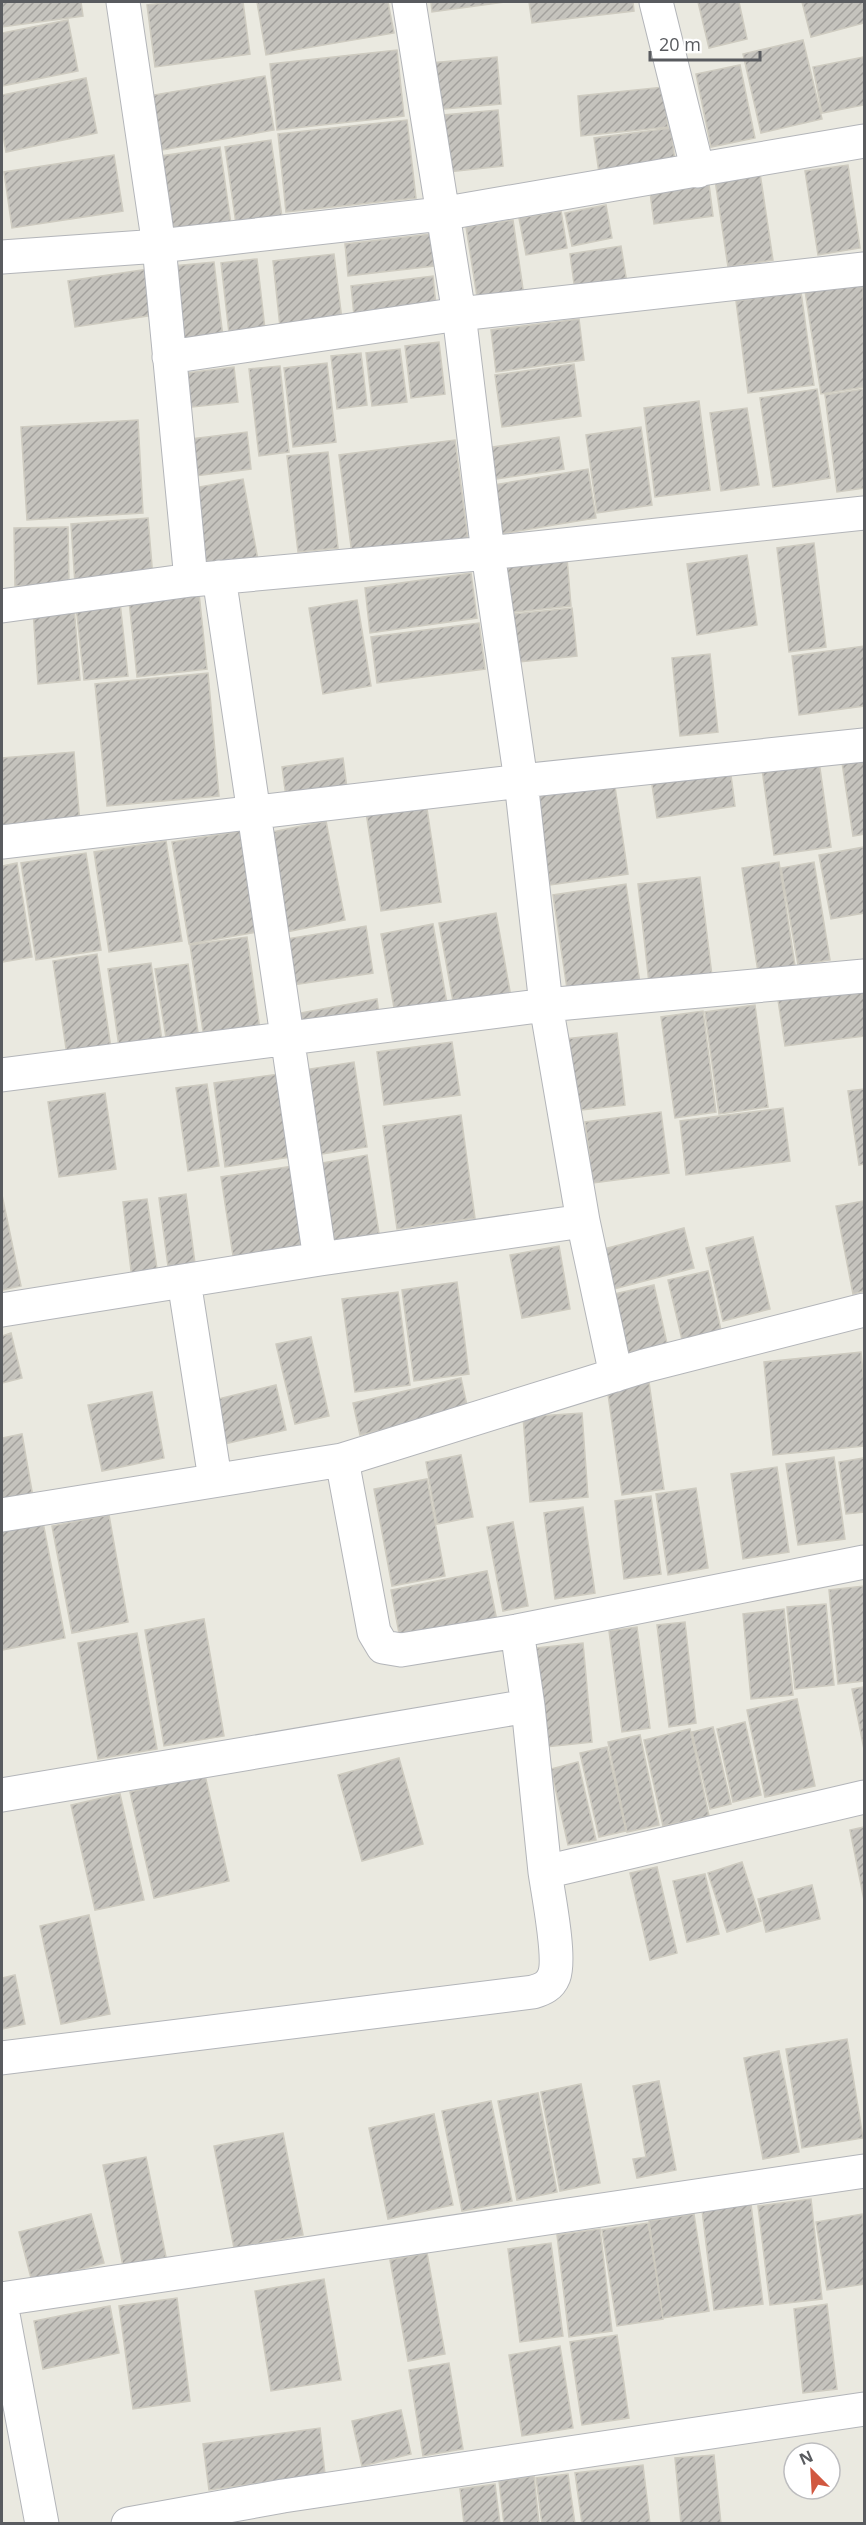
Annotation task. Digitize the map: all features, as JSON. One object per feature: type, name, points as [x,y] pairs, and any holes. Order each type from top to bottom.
[{"type":"street","points":[[123,2],[159,246],[170,357],[205,579],[252,813],[320,1258]]},
{"type":"street","points":[[409,2],[441,214],[459,314],[488,553],[521,781],[546,1005],[583,1221],[615,1375]]},
{"type":"street","points":[[656,2],[698,171]]},
{"type":"street","points":[[2,256],[159,246],[441,214],[864,141]]},
{"type":"street","points":[[170,357],[459,314],[864,269]]},
{"type":"street","points":[[2,606],[205,579],[488,553],[864,513]]},
{"type":"street","points":[[2,842],[521,781],[864,745]]},
{"type":"street","points":[[2,1075],[546,1005],[864,976]]},
{"type":"street","points":[[2,1310],[320,1258],[583,1221]]},
{"type":"street","points":[[184,1281],[215,1479]]},
{"type":"street","points":[[2,1515],[342,1460],[615,1375],[864,1310]]},
{"type":"street","points":[[342,1460],[374,1632],[383,1647],[401,1650],[517,1630],[864,1562]]},
{"type":"street","points":[[2,2058],[533,1992],[547,1988],[555,1976],[556,1960],[528,1706],[517,1630]]},
{"type":"street","points":[[2,1795],[528,1706]]},
{"type":"street","points":[[545,1872],[864,1797]]},
{"type":"street","points":[[2,2299],[864,2171]]},
{"type":"street","points":[[2,2309],[42,2523]]},
{"type":"street","points":[[128,2523],[283,2496],[864,2409]]},
{"type":"building","points":[[2,2],[81,2],[83,16],[2,27]]},
{"type":"building","points":[[173,2],[243,2],[250,54],[155,67],[147,5]]},
{"type":"building","points":[[257,2],[388,2],[394,33],[266,55]]},
{"type":"building","points":[[431,2],[505,2],[432,12]]},
{"type":"building","points":[[529,2],[633,2],[634,11],[532,23]]},
{"type":"building","points":[[698,2],[739,2],[747,39],[709,48]]},
{"type":"building","points":[[802,2],[864,2],[864,23],[811,37]]},
{"type":"building","points":[[68,20],[78,71],[2,86],[2,33]]},
{"type":"building","points":[[803,40],[822,119],[761,133],[743,54]]},
{"type":"building","points":[[397,50],[404,116],[277,130],[270,64]]},
{"type":"building","points":[[497,57],[501,104],[433,110],[430,63]]},
{"type":"building","points":[[864,57],[864,105],[822,113],[813,67]]},
{"type":"building","points":[[740,65],[755,138],[711,147],[696,74]]},
{"type":"building","points":[[265,76],[274,130],[157,151],[148,96]]},
{"type":"building","points":[[86,78],[97,133],[6,152],[2,130],[2,95]]},
{"type":"building","points":[[664,87],[668,127],[581,136],[578,96]]},
{"type":"building","points":[[498,110],[503,166],[448,172],[443,115]]},
{"type":"building","points":[[407,120],[416,198],[286,212],[278,134]]},
{"type":"building","points":[[671,128],[675,162],[599,173],[594,138]]},
{"type":"building","points":[[271,140],[282,217],[236,224],[225,147]]},
{"type":"building","points":[[220,147],[231,224],[172,233],[161,156]]},
{"type":"building","points":[[114,155],[123,211],[12,228],[4,172]]},
{"type":"building","points":[[848,165],[860,248],[818,255],[805,171]]},
{"type":"building","points":[[760,173],[773,260],[728,267],[715,180]]},
{"type":"building","points":[[709,184],[713,216],[654,224],[650,192]]},
{"type":"building","points":[[606,205],[612,238],[572,246],[565,213]]},
{"type":"building","points":[[561,211],[567,248],[526,255],[519,218]]},
{"type":"building","points":[[513,220],[524,296],[478,303],[466,227]]},
{"type":"building","points":[[431,234],[434,266],[348,276],[345,244]]},
{"type":"building","points":[[621,246],[627,283],[575,291],[570,254]]},
{"type":"building","points":[[334,254],[342,320],[280,327],[273,261]]},
{"type":"building","points":[[257,259],[265,329],[229,333],[221,263]]},
{"type":"building","points":[[214,262],[223,337],[182,342],[173,266]]},
{"type":"building","points":[[148,269],[154,315],[75,327],[68,281]]},
{"type":"building","points":[[433,276],[437,315],[355,325],[351,286]]},
{"type":"building","points":[[863,283],[864,387],[821,394],[805,291]]},
{"type":"building","points":[[801,292],[814,385],[748,393],[736,301]]},
{"type":"building","points":[[579,319],[584,360],[496,372],[491,330]]},
{"type":"building","points":[[439,342],[445,394],[411,398],[405,346]]},
{"type":"building","points":[[400,349],[407,402],[372,406],[366,353]]},
{"type":"building","points":[[361,353],[367,405],[337,409],[331,356]]},
{"type":"building","points":[[327,363],[336,442],[293,447],[284,368]]},
{"type":"building","points":[[574,364],[581,416],[502,427],[495,375]]},
{"type":"building","points":[[280,366],[289,452],[259,456],[249,369]]},
{"type":"building","points":[[234,367],[238,402],[183,408],[179,374]]},
{"type":"building","points":[[817,389],[830,478],[773,487],[760,398]]},
{"type":"building","points":[[864,389],[864,488],[837,492],[825,395]]},
{"type":"building","points":[[699,401],[710,490],[655,497],[644,408]]},
{"type":"building","points":[[747,408],[759,485],[721,491],[710,413]]},
{"type":"building","points":[[138,420],[143,513],[27,520],[21,427]]},
{"type":"building","points":[[641,427],[652,505],[597,513],[586,435]]},
{"type":"building","points":[[247,432],[251,469],[195,476],[191,439]]},
{"type":"building","points":[[559,437],[564,469],[490,480],[486,448]]},
{"type":"building","points":[[455,440],[468,539],[352,554],[339,455]]},
{"type":"building","points":[[328,452],[338,548],[298,552],[287,456]]},
{"type":"building","points":[[588,469],[596,518],[501,534],[493,485]]},
{"type":"building","points":[[243,479],[258,560],[203,571],[188,489]]},
{"type":"building","points":[[148,518],[153,578],[75,584],[71,524]]},
{"type":"building","points":[[68,527],[69,584],[15,586],[14,528]]},
{"type":"building","points":[[814,543],[826,647],[789,652],[777,548]]},
{"type":"building","points":[[747,555],[757,625],[697,635],[687,564]]},
{"type":"building","points":[[567,558],[571,606],[506,613],[501,564]]},
{"type":"building","points":[[471,573],[477,618],[370,633],[365,588]]},
{"type":"building","points":[[199,593],[207,669],[137,677],[129,601]]},
{"type":"building","points":[[357,600],[371,686],[323,694],[309,608]]},
{"type":"building","points":[[120,602],[128,676],[84,680],[76,607]]},
{"type":"building","points":[[74,606],[80,680],[38,684],[33,610]]},
{"type":"building","points":[[572,608],[577,656],[509,663],[504,615]]},
{"type":"building","points":[[479,623],[485,669],[377,683],[371,637]]},
{"type":"building","points":[[864,646],[864,706],[799,715],[792,656]]},
{"type":"building","points":[[710,654],[718,732],[680,736],[672,658]]},
{"type":"building","points":[[208,673],[219,796],[107,806],[95,684]]},
{"type":"building","points":[[74,752],[80,824],[2,827],[2,758]]},
{"type":"building","points":[[864,752],[864,834],[853,836],[841,756]]},
{"type":"building","points":[[818,754],[831,847],[774,855],[761,762]]},
{"type":"building","points":[[343,758],[347,788],[286,797],[282,767]]},
{"type":"building","points":[[729,760],[735,806],[657,818],[650,772]]},
{"type":"building","points":[[614,780],[628,874],[550,885],[537,792]]},
{"type":"building","points":[[426,802],[441,902],[381,911],[366,812]]},
{"type":"building","points":[[326,821],[345,920],[286,932],[267,833]]},
{"type":"building","points":[[247,830],[263,931],[189,944],[172,842]]},
{"type":"building","points":[[166,841],[182,941],[109,952],[94,852]]},
{"type":"building","points":[[864,847],[864,913],[831,919],[819,855]]},
{"type":"building","points":[[86,853],[101,950],[36,960],[21,863]]},
{"type":"building","points":[[779,862],[795,966],[758,972],[742,868]]},
{"type":"building","points":[[814,862],[830,960],[798,965],[781,868]]},
{"type":"building","points":[[17,863],[32,957],[2,962],[2,866]]},
{"type":"building","points":[[700,877],[713,984],[650,992],[638,884]]},
{"type":"building","points":[[626,884],[641,991],[569,1002],[553,895]]},
{"type":"building","points":[[496,913],[511,997],[454,1007],[439,923]]},
{"type":"building","points":[[433,924],[448,1009],[396,1019],[381,934]]},
{"type":"building","points":[[366,926],[373,973],[293,985],[286,939]]},
{"type":"building","points":[[247,937],[260,1030],[204,1038],[190,945]]},
{"type":"building","points":[[97,954],[112,1055],[68,1062],[53,961]]},
{"type":"building","points":[[151,963],[163,1048],[120,1054],[108,969]]},
{"type":"building","points":[[188,964],[199,1039],[167,1044],[155,969]]},
{"type":"building","points":[[864,988],[864,1036],[785,1046],[778,1000]]},
{"type":"building","points":[[377,999],[380,1022],[288,1038],[284,1016]]},
{"type":"building","points":[[755,1005],[768,1107],[719,1114],[705,1012]]},
{"type":"building","points":[[703,1011],[716,1112],[675,1118],[661,1017]]},
{"type":"building","points":[[617,1033],[625,1105],[573,1111],[565,1039]]},
{"type":"building","points":[[452,1042],[460,1095],[384,1105],[377,1052]]},
{"type":"building","points":[[354,1062],[367,1147],[310,1156],[297,1071]]},
{"type":"building","points":[[279,1074],[290,1157],[225,1167],[214,1083]]},
{"type":"building","points":[[207,1084],[219,1166],[188,1171],[176,1088]]},
{"type":"building","points":[[864,1089],[864,1164],[859,1165],[848,1091]]},
{"type":"building","points":[[105,1093],[116,1169],[59,1177],[48,1102]]},
{"type":"building","points":[[783,1108],[790,1161],[686,1175],[680,1121]]},
{"type":"building","points":[[661,1112],[669,1173],[593,1183],[585,1122]]},
{"type":"building","points":[[461,1115],[475,1218],[397,1229],[383,1126]]},
{"type":"building","points":[[367,1155],[380,1240],[329,1247],[316,1164]]},
{"type":"building","points":[[299,1165],[313,1257],[235,1269],[221,1177]]},
{"type":"building","points":[[186,1194],[196,1271],[169,1274],[159,1198]]},
{"type":"building","points":[[2,1195],[21,1286],[2,1290]]},
{"type":"building","points":[[147,1199],[158,1276],[132,1279],[123,1202]]},
{"type":"building","points":[[864,1201],[864,1291],[853,1294],[836,1206]]},
{"type":"building","points":[[684,1228],[694,1268],[606,1291],[596,1251]]},
{"type":"building","points":[[753,1237],[770,1309],[723,1321],[706,1248]]},
{"type":"building","points":[[559,1246],[570,1309],[522,1318],[510,1255]]},
{"type":"building","points":[[708,1271],[722,1335],[683,1344],[668,1280]]},
{"type":"building","points":[[457,1282],[469,1374],[414,1381],[402,1290]]},
{"type":"building","points":[[654,1285],[668,1348],[629,1357],[614,1294]]},
{"type":"building","points":[[398,1292],[410,1385],[355,1392],[342,1299]]},
{"type":"building","points":[[11,1333],[22,1378],[2,1383],[2,1336]]},
{"type":"building","points":[[311,1337],[329,1416],[295,1424],[276,1344]]},
{"type":"building","points":[[861,1352],[864,1385],[864,1446],[773,1455],[764,1362]]},
{"type":"building","points":[[461,1378],[468,1410],[360,1435],[353,1403]]},
{"type":"building","points":[[649,1382],[664,1489],[622,1495],[607,1387]]},
{"type":"building","points":[[276,1385],[286,1430],[224,1444],[214,1400]]},
{"type":"building","points":[[152,1392],[164,1458],[102,1471],[88,1405]]},
{"type":"building","points":[[582,1413],[588,1497],[530,1502],[523,1417]]},
{"type":"building","points":[[22,1434],[33,1497],[2,1503],[2,1438]]},
{"type":"building","points":[[461,1455],[473,1517],[437,1524],[426,1462]]},
{"type":"building","points":[[834,1457],[845,1539],[798,1545],[786,1464]]},
{"type":"building","points":[[864,1458],[864,1512],[846,1514],[839,1462]]},
{"type":"building","points":[[777,1467],[789,1552],[743,1559],[731,1474]]},
{"type":"building","points":[[427,1479],[445,1576],[392,1586],[374,1489]]},
{"type":"building","points":[[696,1488],[708,1568],[668,1575],[656,1494]]},
{"type":"building","points":[[651,1496],[661,1574],[624,1579],[615,1501]]},
{"type":"building","points":[[583,1507],[595,1593],[555,1599],[544,1513]]},
{"type":"building","points":[[109,1515],[128,1622],[72,1633],[52,1526]]},
{"type":"building","points":[[43,1522],[65,1638],[2,1650],[2,1530]]},
{"type":"building","points":[[513,1522],[528,1606],[503,1611],[487,1527]]},
{"type":"building","points":[[487,1571],[497,1621],[400,1639],[391,1590]]},
{"type":"building","points":[[864,1586],[864,1681],[838,1684],[829,1590]]},
{"type":"building","points":[[826,1604],[834,1685],[795,1689],[787,1607]]},
{"type":"building","points":[[784,1609],[793,1695],[751,1699],[743,1614]]},
{"type":"building","points":[[204,1619],[224,1736],[164,1746],[145,1630]]},
{"type":"building","points":[[685,1622],[696,1723],[669,1727],[657,1625]]},
{"type":"building","points":[[637,1627],[650,1728],[622,1732],[609,1631]]},
{"type":"building","points":[[137,1633],[157,1749],[98,1759],[78,1643]]},
{"type":"building","points":[[583,1643],[592,1742],[536,1748],[527,1649]]},
{"type":"building","points":[[864,1687],[864,1749],[852,1689]]},
{"type":"building","points":[[797,1699],[815,1786],[765,1797],[747,1710]]},
{"type":"building","points":[[745,1722],[761,1795],[733,1802],[717,1729]]},
{"type":"building","points":[[713,1727],[731,1804],[710,1809],[692,1732]]},
{"type":"building","points":[[690,1729],[709,1816],[663,1826],[644,1740]]},
{"type":"building","points":[[640,1735],[659,1825],[627,1832],[608,1742]]},
{"type":"building","points":[[607,1747],[626,1831],[599,1837],[580,1753]]},
{"type":"building","points":[[399,1758],[423,1844],[362,1861],[338,1775]]},
{"type":"building","points":[[578,1762],[596,1840],[568,1845],[551,1769]]},
{"type":"building","points":[[205,1775],[229,1881],[154,1898],[130,1792]]},
{"type":"building","points":[[120,1794],[144,1900],[95,1910],[71,1805]]},
{"type":"building","points":[[864,1827],[864,1900],[850,1830]]},
{"type":"building","points":[[742,1862],[761,1921],[727,1932],[708,1873]]},
{"type":"building","points":[[657,1867],[677,1953],[650,1960],[630,1873]]},
{"type":"building","points":[[705,1874],[719,1934],[687,1942],[673,1881]]},
{"type":"building","points":[[812,1885],[820,1919],[766,1932],[758,1899]]},
{"type":"building","points":[[89,1915],[110,2014],[61,2024],[40,1926]]},
{"type":"building","points":[[15,1975],[25,2024],[2,2029],[2,1978]]},
{"type":"building","points":[[847,2039],[863,2138],[802,2148],[786,2049]]},
{"type":"building","points":[[779,2051],[799,2152],[763,2159],[744,2058]]},
{"type":"building","points":[[659,2081],[676,2170],[637,2178],[633,2159],[646,2157],[633,2086]]},
{"type":"building","points":[[581,2084],[600,2183],[560,2191],[541,2092]]},
{"type":"building","points":[[538,2093],[557,2192],[517,2200],[498,2101]]},
{"type":"building","points":[[491,2101],[512,2201],[462,2211],[442,2111]]},
{"type":"building","points":[[434,2114],[453,2205],[388,2219],[369,2128]]},
{"type":"building","points":[[283,2133],[303,2235],[234,2248],[214,2146]]},
{"type":"building","points":[[146,2157],[166,2257],[123,2266],[103,2165]]},
{"type":"building","points":[[811,2199],[822,2299],[770,2305],[758,2206]]},
{"type":"building","points":[[751,2204],[763,2304],[714,2310],[702,2210]]},
{"type":"building","points":[[91,2214],[104,2263],[32,2282],[19,2232]]},
{"type":"building","points":[[694,2214],[709,2311],[663,2318],[649,2221]]},
{"type":"building","points":[[862,2214],[864,2284],[827,2290],[816,2222]]},
{"type":"building","points":[[648,2223],[663,2319],[617,2326],[602,2230]]},
{"type":"building","points":[[600,2229],[612,2331],[569,2337],[557,2235]]},
{"type":"building","points":[[551,2243],[563,2336],[520,2342],[508,2249]]},
{"type":"building","points":[[427,2253],[445,2354],[408,2361],[390,2260]]},
{"type":"building","points":[[324,2279],[341,2380],[271,2391],[255,2291]]},
{"type":"building","points":[[177,2298],[190,2401],[133,2409],[119,2306]]},
{"type":"building","points":[[827,2304],[837,2389],[803,2393],[794,2309]]},
{"type":"building","points":[[110,2306],[119,2353],[43,2369],[34,2321]]},
{"type":"building","points":[[617,2335],[629,2418],[582,2425],[570,2342]]},
{"type":"building","points":[[560,2346],[573,2428],[522,2436],[509,2355]]},
{"type":"building","points":[[449,2363],[463,2449],[423,2456],[409,2370]]},
{"type":"building","points":[[401,2410],[411,2454],[362,2466],[352,2421]]},
{"type":"building","points":[[320,2428],[325,2474],[209,2490],[203,2444]]},
{"type":"building","points":[[714,2455],[721,2524],[681,2524],[675,2458]]},
{"type":"building","points":[[643,2465],[650,2524],[582,2524],[575,2473]]},
{"type":"building","points":[[568,2474],[575,2524],[542,2524],[536,2478]]},
{"type":"building","points":[[534,2476],[539,2524],[504,2524],[499,2481]]},
{"type":"building","points":[[495,2484],[500,2524],[464,2524],[460,2489]]}]
